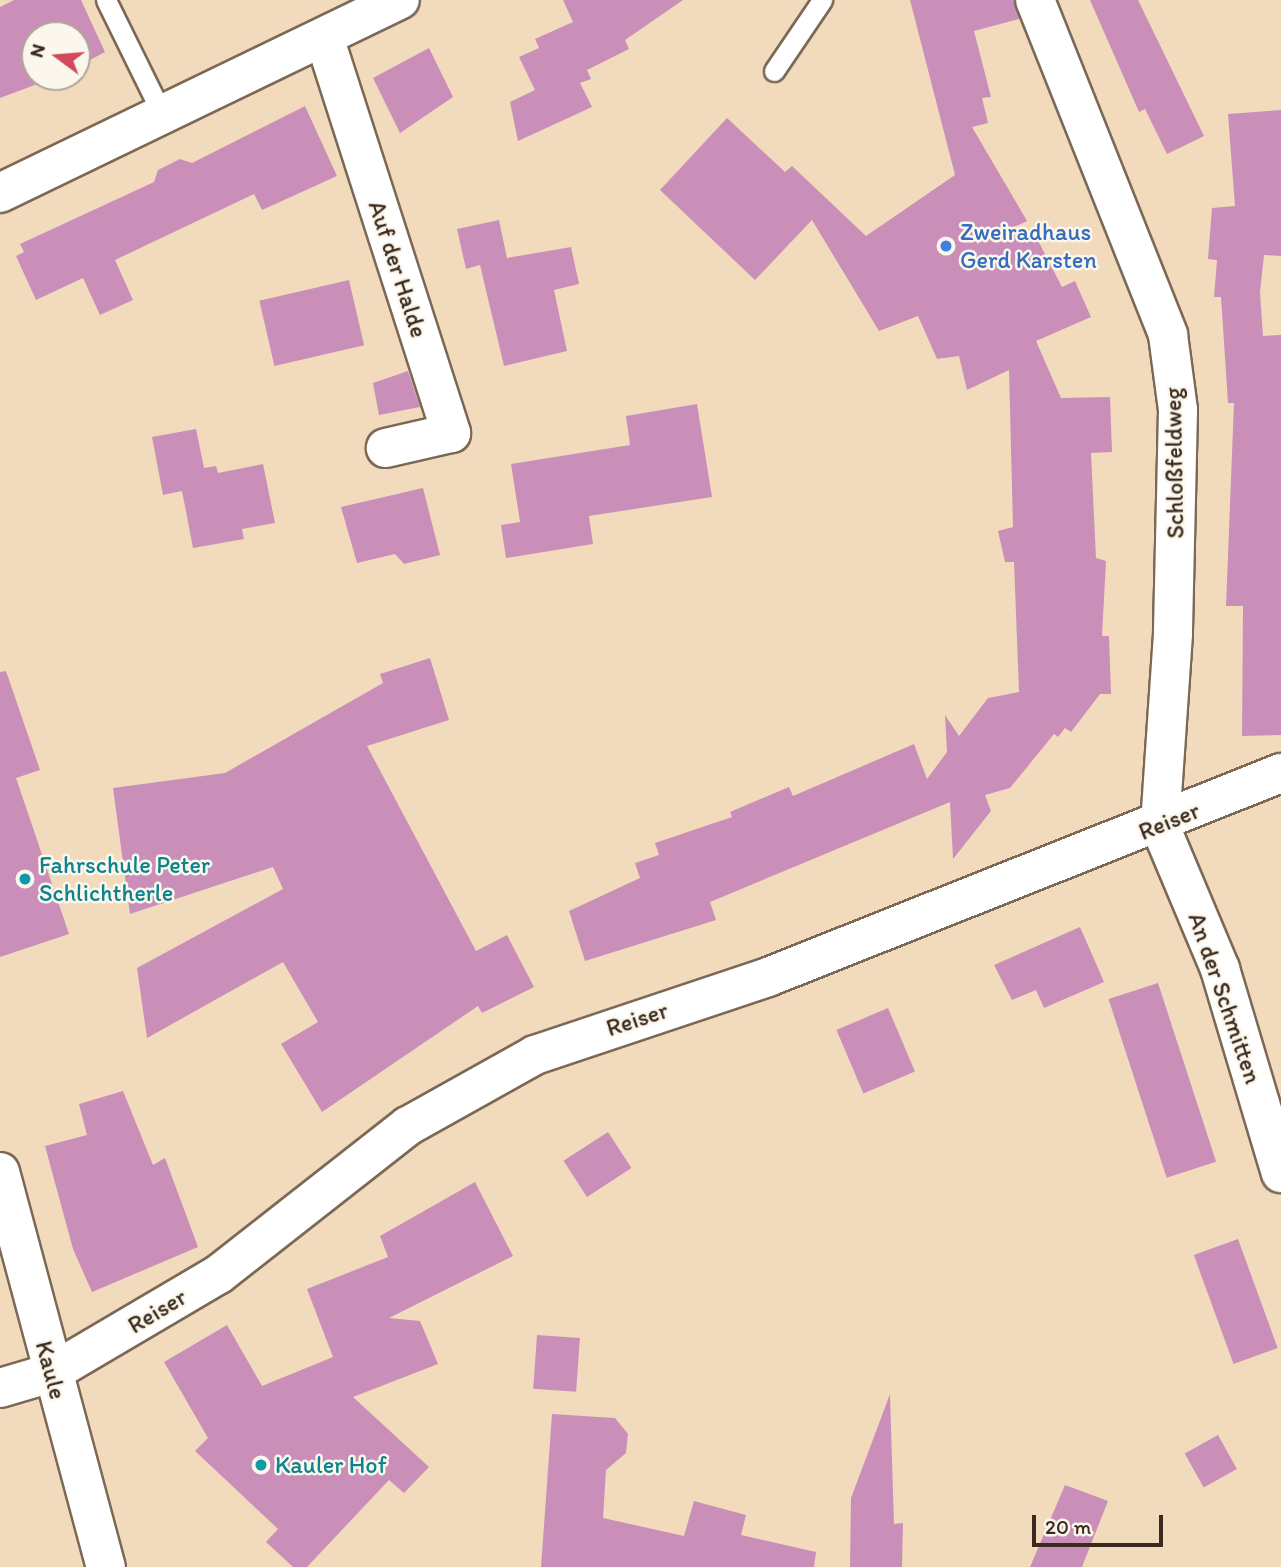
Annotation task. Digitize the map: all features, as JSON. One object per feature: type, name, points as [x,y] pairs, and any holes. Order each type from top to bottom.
[{"type":"street","points":[[0,193],[325,40],[400,0]]},
{"type":"street","name":"Schloßfeldweg","points":[[1035,0],[1168,335],[1177,423],[1160,826]]},
{"type":"street","name":"Auf der Halde","points":[[325,40],[451,433],[386,448]]},
{"type":"street","name":"Reiser","points":[[0,1388],[51,1373],[219,1274],[408,1126],[525,1060],[768,977],[1160,826],[1281,773]]},
{"type":"street","name":"An der Schmitten","points":[[1160,826],[1220,969],[1281,1173]]},
{"type":"street","name":"Kaule","points":[[0,1172],[51,1373],[106,1567]]},
{"type":"lane","points":[[106,0],[163,116]]},
{"type":"lane","points":[[774,71],[822,0]]},
{"type":"building","points":[[14,0],[81,0],[91,21],[21,21],[21,90],[0,98],[0,7]]},
{"type":"building","points":[[563,0],[683,0],[625,40],[629,49],[587,70],[591,79],[580,83],[592,107],[518,141],[510,102],[535,90],[519,57],[539,48],[535,39],[573,22]]},
{"type":"building","points":[[910,0],[1014,0],[1019,19],[974,31],[991,97],[982,98],[988,123],[972,127],[1027,221],[1004,232],[1032,229],[1062,287],[1075,281],[1091,317],[1036,341],[1061,398],[1110,397],[1112,452],[1091,453],[1096,558],[1106,561],[1102,636],[1109,636],[1111,694],[1100,694],[1071,732],[1065,728],[1058,737],[1054,734],[1010,788],[985,795],[991,811],[953,859],[950,802],[710,902],[716,920],[585,961],[569,911],[640,878],[635,863],[659,855],[655,843],[732,817],[730,812],[789,787],[793,796],[914,744],[927,779],[947,752],[945,715],[959,736],[988,698],[1019,692],[1014,562],[1005,562],[998,531],[1013,527],[1009,370],[967,390],[959,356],[937,359],[918,316],[879,331],[812,220],[755,280],[660,190],[727,118],[785,172],[792,166],[866,236],[955,175]]},
{"type":"building","points":[[1090,0],[1138,0],[1204,136],[1167,154],[1145,109],[1139,112]]},
{"type":"building","points":[[91,22],[105,52],[91,60]]},
{"type":"building","points":[[429,48],[453,97],[400,133],[373,78]]},
{"type":"building","points":[[305,106],[337,176],[262,210],[254,194],[115,260],[133,300],[100,315],[83,278],[36,300],[16,256],[24,252],[20,244],[154,182],[158,170],[180,159],[192,163]]},
{"type":"building","points":[[1281,110],[1281,256],[1264,255],[1260,292],[1263,336],[1281,335],[1281,735],[1242,736],[1243,606],[1226,606],[1234,403],[1228,403],[1221,297],[1214,297],[1217,260],[1208,259],[1212,208],[1235,206],[1228,114]]},
{"type":"building","points":[[499,220],[507,258],[571,247],[579,284],[554,290],[567,351],[504,366],[480,265],[466,269],[457,229]]},
{"type":"building","points":[[349,280],[364,345],[274,366],[259,301]]},
{"type":"building","points":[[408,371],[420,407],[379,415],[373,383]]},
{"type":"building","points":[[697,404],[712,497],[589,516],[593,544],[506,558],[501,525],[520,522],[511,464],[630,445],[626,416]]},
{"type":"building","points":[[196,429],[204,468],[216,466],[218,473],[263,464],[275,523],[242,529],[244,539],[193,548],[182,491],[163,495],[152,437]]},
{"type":"building","points":[[423,488],[440,555],[404,564],[395,554],[357,563],[341,507]]},
{"type":"building","points":[[430,658],[449,720],[367,746],[476,951],[507,935],[534,987],[482,1013],[478,1006],[322,1112],[281,1044],[318,1022],[283,962],[147,1038],[137,968],[283,889],[273,867],[130,914],[113,788],[225,773],[383,683],[380,674]]},
{"type":"building","name":"Fahrschule Peter Schlichtherle","points":[[6,671],[40,770],[16,778],[69,934],[0,957],[0,672]]},
{"type":"building","points":[[1080,927],[1104,982],[1044,1008],[1036,990],[1012,1000],[994,965]]},
{"type":"building","points":[[1158,983],[1216,1162],[1167,1178],[1109,999]]},
{"type":"building","points":[[888,1008],[915,1072],[863,1093],[836,1030]]},
{"type":"building","points":[[123,1091],[153,1165],[165,1158],[198,1247],[92,1292],[73,1249],[45,1146],[87,1135],[79,1104]]},
{"type":"building","points":[[608,1132],[631,1168],[587,1197],[564,1161]]},
{"type":"building","points":[[475,1182],[513,1256],[389,1318],[420,1321],[438,1364],[353,1397],[429,1467],[404,1493],[389,1480],[307,1567],[293,1567],[266,1542],[278,1529],[195,1451],[208,1438],[164,1362],[227,1325],[262,1386],[333,1357],[307,1289],[388,1257],[380,1236]]},
{"type":"building","points":[[1238,1239],[1278,1348],[1234,1364],[1194,1255]]},
{"type":"building","points":[[537,1335],[580,1338],[576,1392],[533,1389]]},
{"type":"building","points":[[890,1394],[894,1524],[903,1523],[902,1567],[850,1567],[851,1498]]},
{"type":"building","points":[[552,1414],[615,1418],[628,1434],[626,1453],[606,1470],[603,1518],[684,1536],[694,1501],[746,1515],[741,1535],[816,1552],[814,1567],[541,1567]]},
{"type":"building","points":[[1218,1435],[1237,1469],[1204,1488],[1185,1453]]},
{"type":"building","points":[[1065,1485],[1108,1501],[1082,1567],[1030,1567]]},
{"type":"place","name":"Zweiradhaus Gerd Karsten","points":[[946,246]]},
{"type":"place","name":"Fahrschule Peter Schlichtherle","points":[[25,879]]},
{"type":"place","name":"Kauler Hof","points":[[261,1465]]}]
